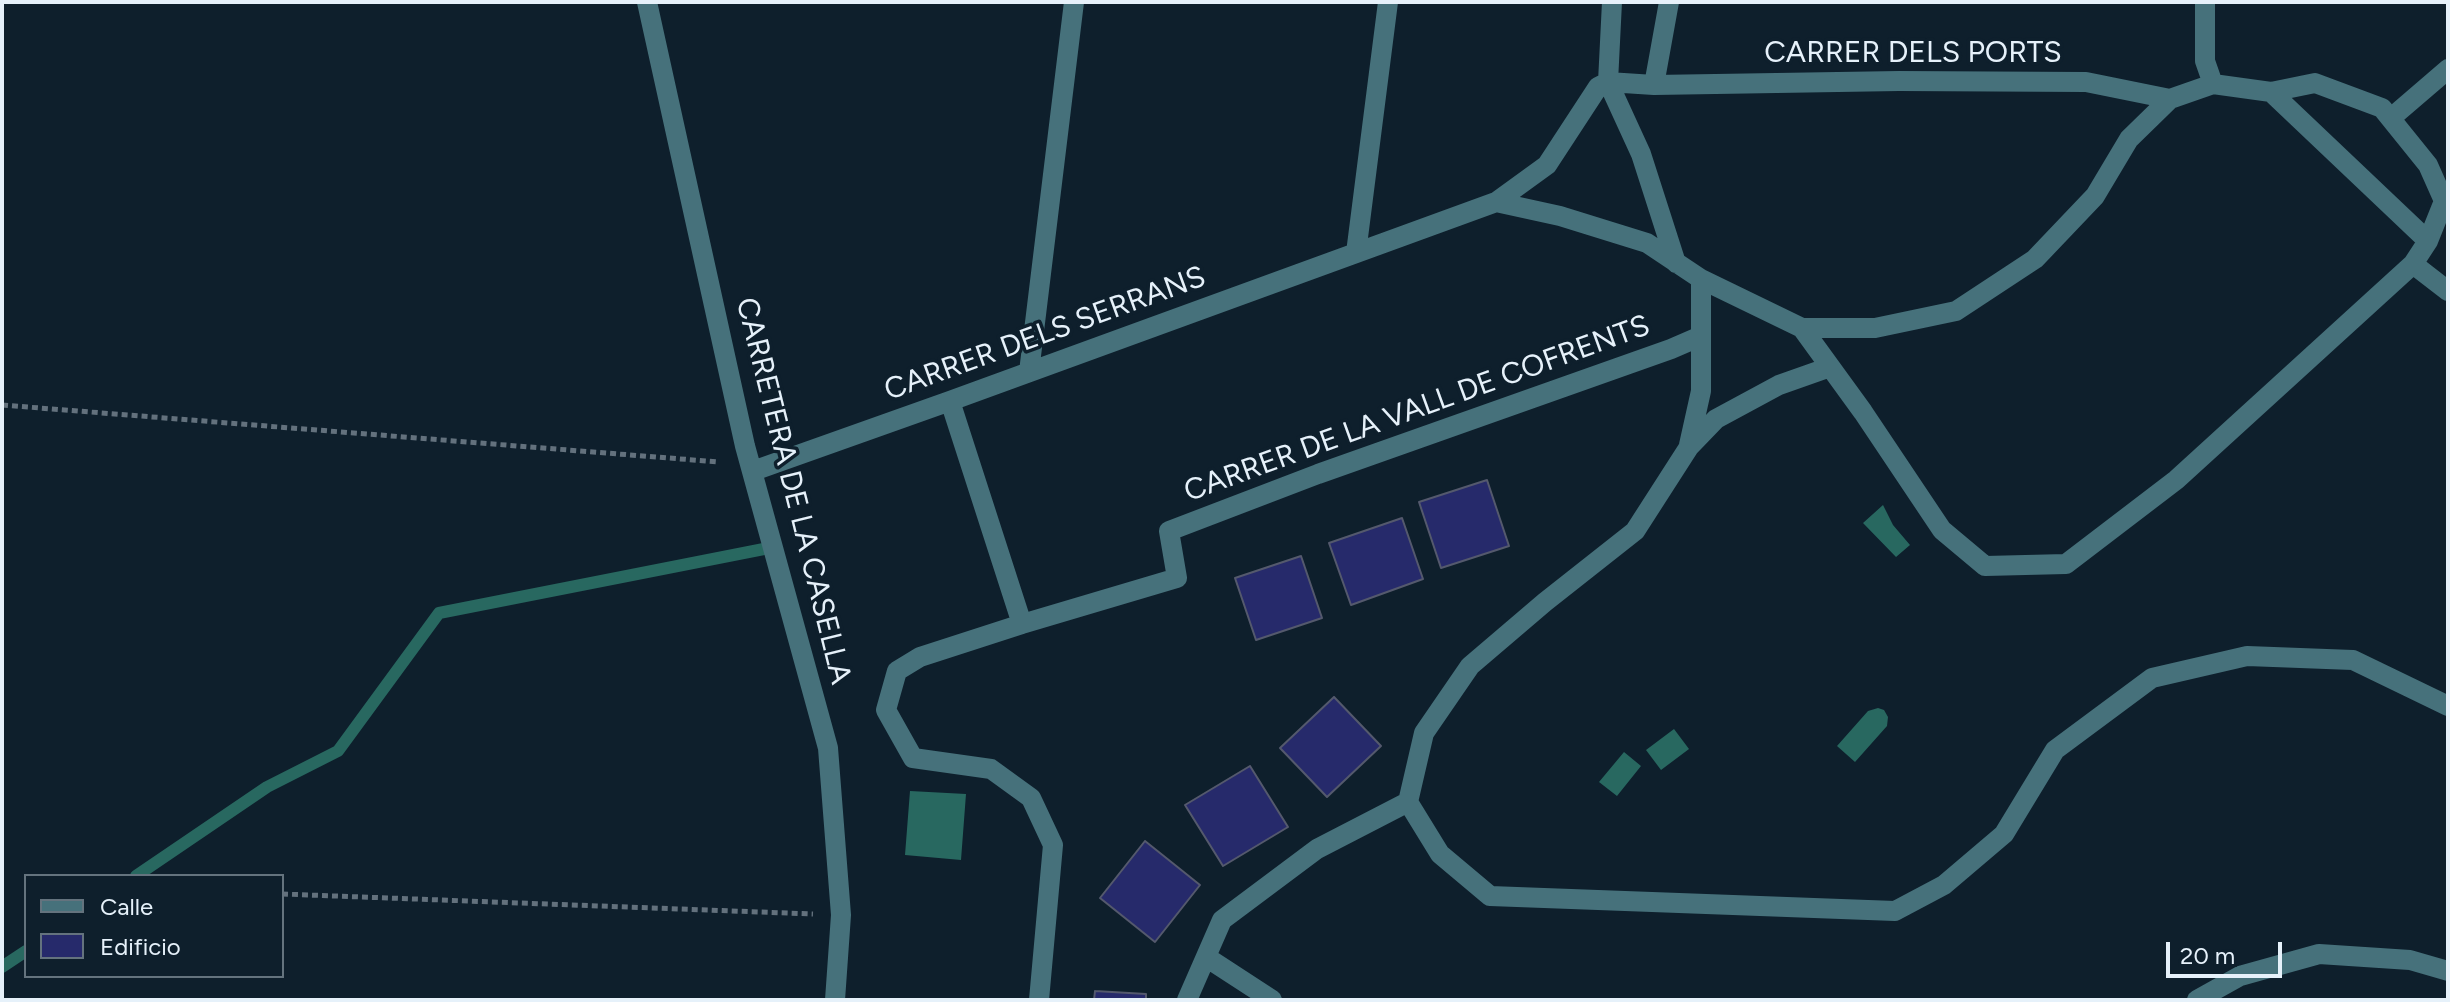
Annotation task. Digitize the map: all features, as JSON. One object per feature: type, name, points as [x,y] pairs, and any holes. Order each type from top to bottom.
[{"type":"street","name":"CARRETERA DE LA CASELLA","points":[[647,2],[745,446],[828,748],[841,915],[835,1000]]},
{"type":"street","points":[[1029,372],[1074,2]]},
{"type":"street","points":[[1356,253],[1388,2]]},
{"type":"street","points":[[1612,2],[1608,82],[1641,154],[1676,263]]},
{"type":"street","points":[[1654,85],[1669,2]]},
{"type":"street","points":[[2205,2],[2205,61],[2213,84]]},
{"type":"street","points":[[2391,118],[2448,69]]},
{"type":"street","points":[[1496,202],[1547,165],[1598,87],[1608,82]]},
{"type":"street","name":"CARRER DELS PORTS","points":[[1608,82],[1654,85],[2086,82],[2170,99]]},
{"type":"street","points":[[1496,202],[1560,216],[1647,243],[1701,279],[1802,328],[1875,328],[1956,311],[2035,259],[2095,196],[2129,139],[2170,99],[2213,84],[2271,92],[2315,83],[2382,108],[2428,165],[2444,201],[2428,241],[2413,264],[2176,480],[2066,564],[1985,566],[1942,530],[1802,328]]},
{"type":"street","points":[[2271,92],[2428,241]]},
{"type":"street","name":"CARRER DELS SERRANS","points":[[753,471],[1496,202]]},
{"type":"street","points":[[2413,264],[2448,291]]},
{"type":"street","points":[[1689,447],[1701,391],[1701,279]]},
{"type":"street","name":"CARRER DE LA VALL DE COFRENTS","points":[[1022,624],[1177,578],[1169,531],[1701,336]]},
{"type":"street","points":[[1830,367],[1779,385],[1716,419],[1689,447],[1635,531],[1470,666],[1424,733],[1408,802],[1440,854],[1490,896],[1895,911],[1944,885],[2004,834],[2055,750],[2152,678],[2247,656],[2353,660],[2448,706]]},
{"type":"street","points":[[950,401],[1022,624],[920,657],[897,671],[886,710],[913,758],[991,769],[1031,798],[1053,845],[1039,1000]]},
{"type":"street","points":[[1187,1000],[1222,920],[1317,849],[1408,802]]},
{"type":"street","points":[[2197,1000],[2240,976],[2319,954],[2410,960],[2448,971]]},
{"type":"street","points":[[1206,957],[1272,1000]]},
{"type":"path","points":[[2,405],[717,461],[753,471]]},
{"type":"path","points":[[284,894],[841,915]]},
{"type":"shaded area","points":[[1883,505],[1893,525],[1910,545],[1896,557],[1863,523]]},
{"type":"shaded area","points":[[1884,710],[1888,717],[1887,726],[1855,762],[1837,746],[1868,711]]},
{"type":"shaded area","points":[[1674,729],[1689,749],[1661,770],[1646,750]]},
{"type":"shaded area","points":[[1624,752],[1641,766],[1617,796],[1599,782]]},
{"type":"shaded area","points":[[910,791],[966,794],[961,860],[905,855]]},
{"type":"building","points":[[1487,480],[1509,546],[1441,568],[1419,502]]},
{"type":"building","points":[[1402,518],[1423,579],[1351,605],[1329,543]]},
{"type":"building","points":[[1301,556],[1322,618],[1256,640],[1235,578]]},
{"type":"building","points":[[1334,697],[1381,746],[1327,797],[1280,748]]},
{"type":"building","points":[[1250,766],[1288,827],[1223,866],[1185,805]]},
{"type":"building","points":[[1145,841],[1200,885],[1155,942],[1100,898]]},
{"type":"building","points":[[1095,991],[1146,994],[1146,1000],[1094,1000]]},
{"type":"waterway","points":[[139,874],[267,787],[338,751],[439,613],[774,547]]},
{"type":"waterway","points":[[2,967],[24,952]]}]
